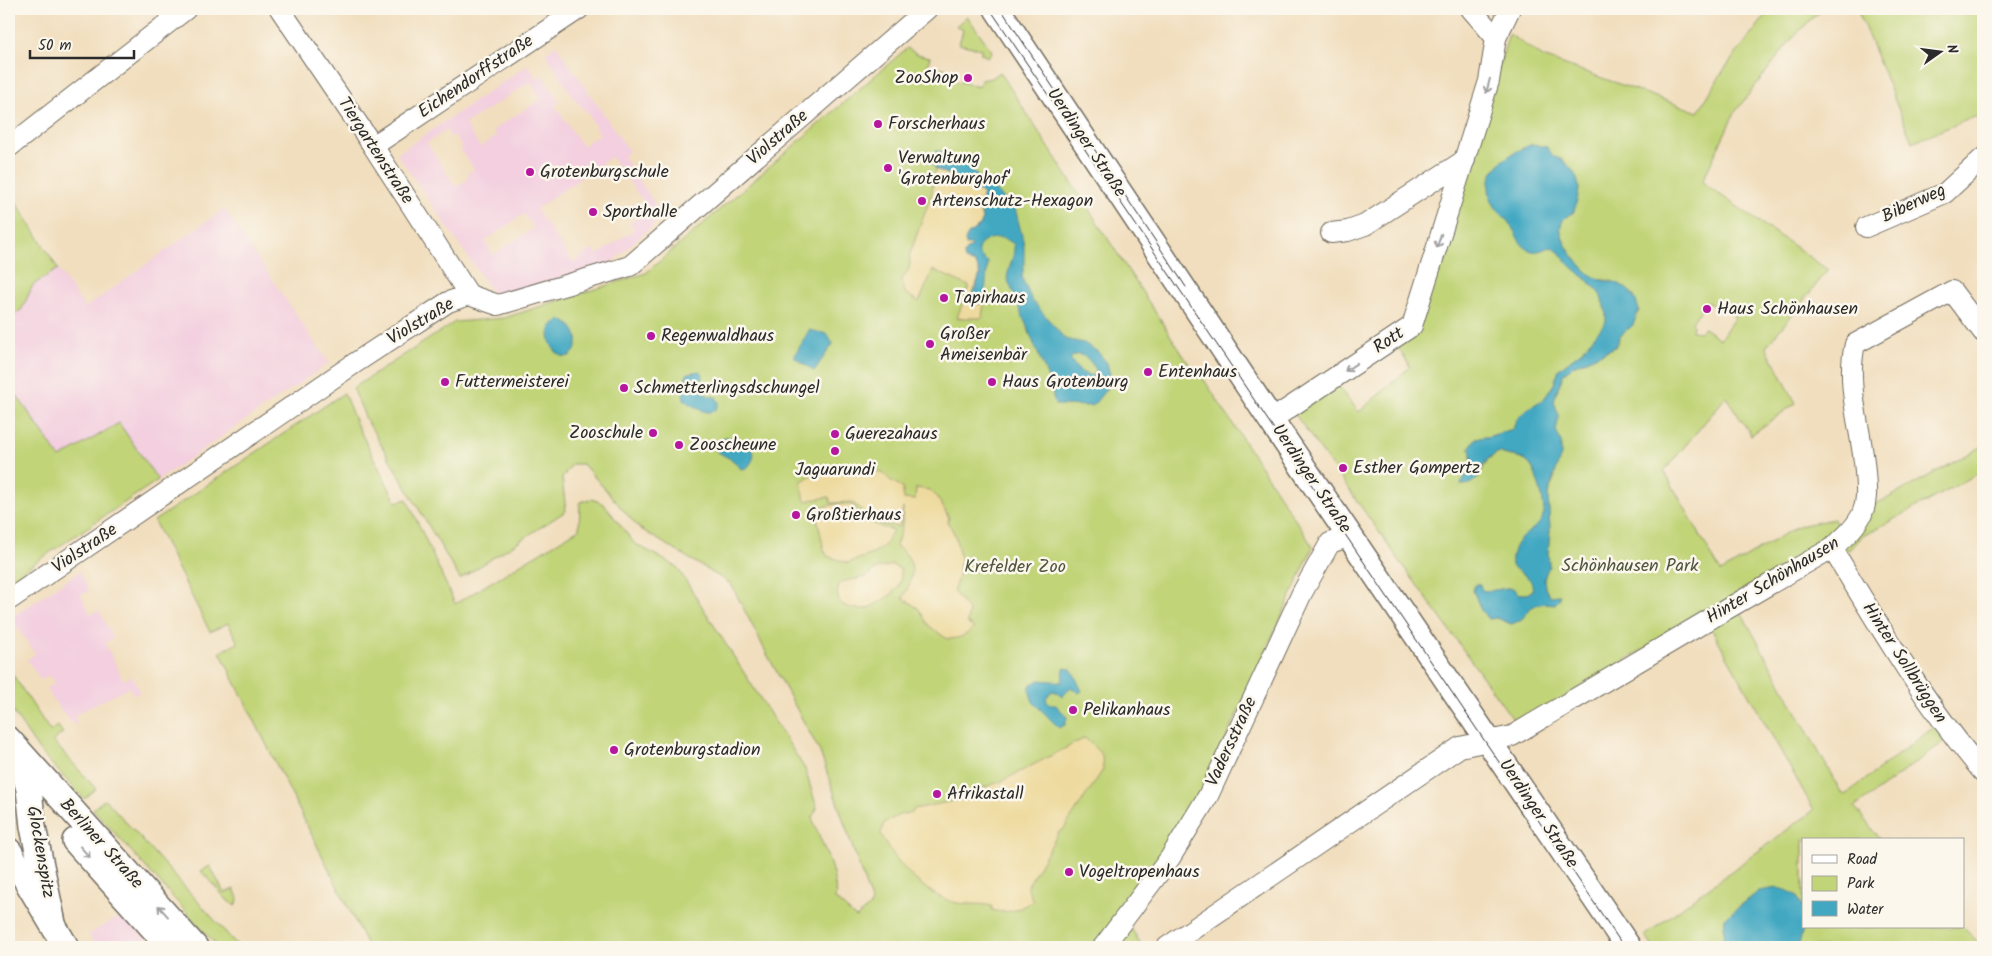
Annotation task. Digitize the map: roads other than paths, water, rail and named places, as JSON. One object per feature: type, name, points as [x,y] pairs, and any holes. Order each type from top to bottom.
[{"type":"main road","name":"Uerdinger Straße","points":[[997,9],[1628,947]]},
{"type":"main road","name":"Glockenspitz","points":[[12,754],[29,790],[33,827],[53,922]]},
{"type":"main road","name":"Berliner Straße","points":[[12,754],[195,947]]},
{"type":"main road","name":"Berliner Straße","points":[[29,790],[170,947]]},
{"type":"main road","name":"Glockenspitz","points":[[9,851],[53,922],[66,947]]},
{"type":"street","points":[[9,147],[186,9]]},
{"type":"street","name":"Tiergartenstraße","points":[[280,9],[373,146],[468,295]]},
{"type":"street","name":"Eichendorffstraße","points":[[373,146],[579,9]]},
{"type":"street","name":"Violstraße","points":[[9,600],[448,302],[468,295],[498,305],[630,266],[927,9]]},
{"type":"street","points":[[1471,9],[1496,38]]},
{"type":"street","name":"Rott","points":[[1272,420],[1412,326],[1489,81],[1496,38],[1510,9]]},
{"type":"street","name":"Biberweg","points":[[1866,227],[1945,193],[1983,158]]},
{"type":"street","points":[[1331,233],[1348,231],[1365,225],[1465,160]]},
{"type":"street","name":"Hinter Schönhausen","points":[[1489,741],[1512,736],[1843,540],[1862,515],[1867,497],[1853,384],[1852,358],[1855,344],[1952,291],[1983,332]]},
{"type":"street","name":"Vadersstraße","points":[[1103,947],[1170,858],[1208,796],[1302,593],[1330,543],[1350,536]]},
{"type":"street","name":"Hinter Sollbrüggen","points":[[1832,548],[1883,634],[1918,687],[1945,727],[1983,772]]},
{"type":"street","points":[[1167,947],[1460,747],[1489,741]]},
{"type":"water","points":[[1533,144],[1547,147],[1553,156],[1571,168],[1577,178],[1579,192],[1574,212],[1566,217],[1561,225],[1563,239],[1572,255],[1591,275],[1599,279],[1618,283],[1628,290],[1637,303],[1639,310],[1633,325],[1621,335],[1615,347],[1573,366],[1564,373],[1554,402],[1559,416],[1556,430],[1561,442],[1561,455],[1548,494],[1549,566],[1544,578],[1545,588],[1549,596],[1560,595],[1559,600],[1555,604],[1544,603],[1532,607],[1523,618],[1511,624],[1497,618],[1488,619],[1481,610],[1473,590],[1475,585],[1480,585],[1482,590],[1485,591],[1513,588],[1518,594],[1527,594],[1532,591],[1529,579],[1512,566],[1512,555],[1520,540],[1541,521],[1544,512],[1542,497],[1535,473],[1530,464],[1521,458],[1499,452],[1488,459],[1472,483],[1461,485],[1471,467],[1470,447],[1476,438],[1487,437],[1513,429],[1517,419],[1526,410],[1544,399],[1554,384],[1559,369],[1582,351],[1606,322],[1606,312],[1599,291],[1567,262],[1559,252],[1551,247],[1533,251],[1523,246],[1513,229],[1494,205],[1489,184],[1497,167],[1513,153]]},
{"type":"water","points":[[935,151],[944,152],[969,168],[1015,208],[1024,244],[1022,278],[1032,300],[1065,339],[1084,343],[1098,352],[1107,363],[1111,378],[1107,388],[1091,406],[1055,405],[1050,383],[1007,278],[1014,253],[1014,244],[1003,238],[997,238],[990,239],[981,244],[979,252],[988,262],[984,303],[975,304],[971,301],[980,275],[976,264],[965,260],[964,254],[967,249],[972,247],[971,245],[966,245],[965,240],[968,234],[981,225],[980,204],[983,194],[968,183],[936,169],[932,164],[931,157]],"holes":[[[1079,354],[1087,358],[1096,369],[1094,376],[1079,370],[1070,358]]]},
{"type":"water","points":[[562,320],[570,325],[577,337],[574,352],[568,356],[562,356],[556,352],[549,338],[554,324]]},
{"type":"water","points":[[809,330],[827,334],[833,344],[814,371],[794,357]]},
{"type":"water","points":[[700,371],[703,374],[702,390],[707,395],[716,397],[719,402],[717,408],[713,411],[703,411],[684,399],[683,386],[688,373]]},
{"type":"water","points":[[726,437],[739,440],[750,446],[753,450],[752,461],[747,468],[741,469],[734,461],[716,451],[715,445],[717,441]]},
{"type":"water","points":[[1064,668],[1071,669],[1082,691],[1079,693],[1071,687],[1062,697],[1052,691],[1046,698],[1047,702],[1051,705],[1056,705],[1067,717],[1065,725],[1059,728],[1033,702],[1029,690],[1031,684],[1040,680],[1062,682]]},
{"type":"water","points":[[1777,888],[1788,891],[1800,902],[1803,928],[1798,947],[1729,947],[1723,939],[1725,918],[1759,891]]},
{"type":"tram line","points":[[990,9],[1624,947]]},
{"type":"tram line","points":[[1001,9],[1186,287]]},
{"type":"place","name":"ZooShop","points":[[968,78]]},
{"type":"place","name":"Forscherhaus","points":[[878,124]]},
{"type":"place","name":"Verwaltung 'Grotenburghof'","points":[[888,168]]},
{"type":"place","name":"Grotenburgschule","points":[[530,172]]},
{"type":"place","name":"Artenschutz-Hexagon","points":[[922,201]]},
{"type":"place","name":"Sporthalle","points":[[593,212]]},
{"type":"place","name":"Tapirhaus","points":[[944,298]]},
{"type":"place","name":"Haus Schönhausen","points":[[1707,309]]},
{"type":"place","name":"Regenwaldhaus","points":[[651,336]]},
{"type":"place","name":"Großer Ameisenbär","points":[[930,344]]},
{"type":"place","name":"Entenhaus","points":[[1148,372]]},
{"type":"place","name":"Futtermeisterei","points":[[445,382]]},
{"type":"place","name":"Haus Grotenburg","points":[[992,382]]},
{"type":"place","name":"Schmetterlingsdschungel","points":[[624,388]]},
{"type":"place","name":"Zooschule","points":[[653,433]]},
{"type":"place","name":"Guerezahaus","points":[[835,434]]},
{"type":"place","name":"Zooscheune","points":[[679,445]]},
{"type":"place","name":"Jaguarundi","points":[[835,451]]},
{"type":"place","name":"Esther Gompertz","points":[[1343,468]]},
{"type":"place","name":"Großtierhaus","points":[[796,515]]},
{"type":"place","name":"Pelikanhaus","points":[[1073,710]]},
{"type":"place","name":"Grotenburgstadion","points":[[614,750]]},
{"type":"place","name":"Afrikastall","points":[[937,794]]},
{"type":"place","name":"Vogeltropenhaus","points":[[1069,872]]},
{"type":"park label","name":"Schönhausen Park","points":[[1630,566]]},
{"type":"park label","name":"Krefelder Zoo","points":[[1015,567]]}]
